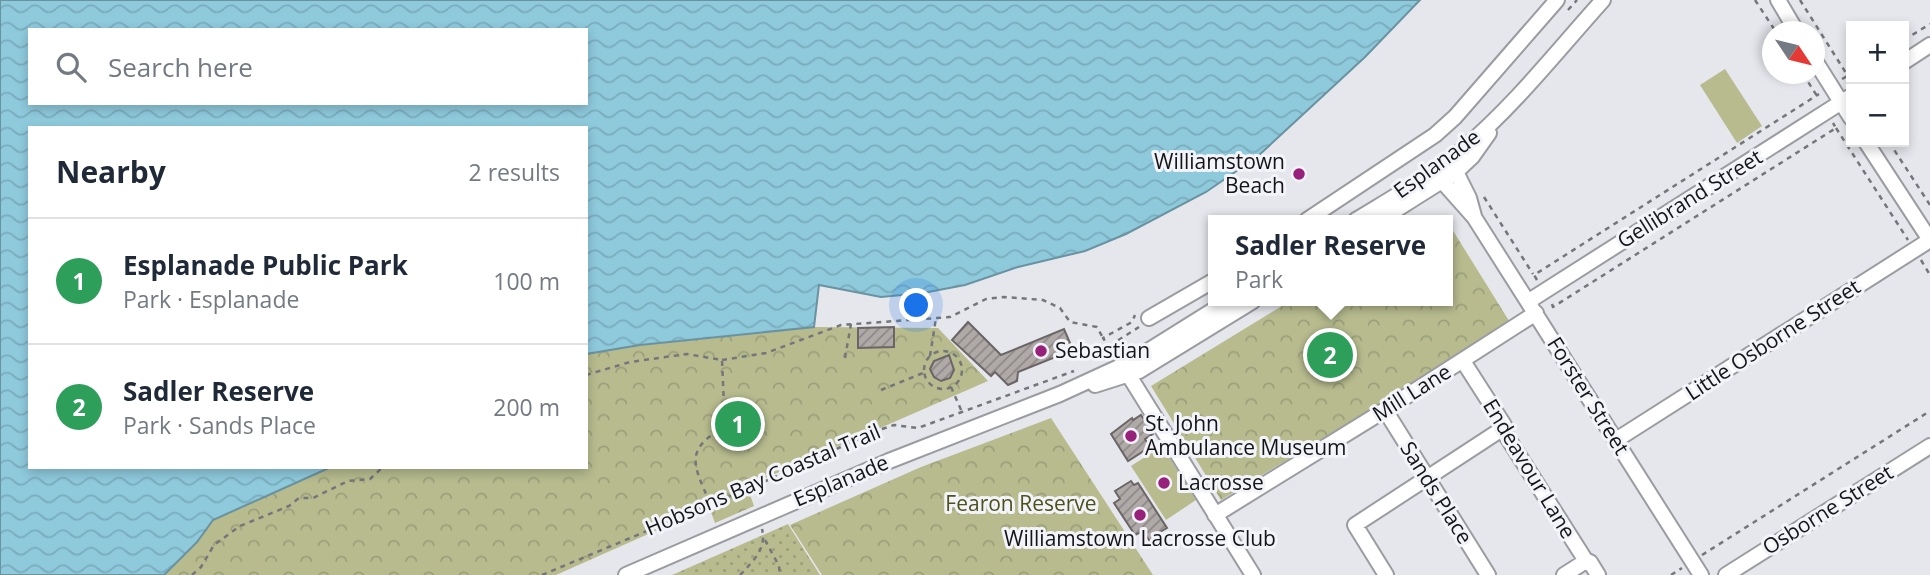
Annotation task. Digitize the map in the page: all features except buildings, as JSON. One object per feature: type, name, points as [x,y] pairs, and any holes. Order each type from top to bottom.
[{"type":"street","points":[[1315,215],[1435,135],[1455,117],[1558,0]]},
{"type":"street","name":"Esplanade","points":[[1387,215],[1472,157],[1512,101],[1603,0]]},
{"type":"street","points":[[1778,0],[1790,21]]},
{"type":"street","points":[[1909,59],[1930,45]]},
{"type":"street","points":[[1825,72],[1846,100]]},
{"type":"street","name":"Gellibrand Street","points":[[1533,307],[1846,100]]},
{"type":"street","points":[[1870,147],[1930,240]]},
{"type":"street","name":"Esplanade","points":[[1366,215],[1445,175]]},
{"type":"street","name":"Forster Street","points":[[1445,175],[1533,307],[1701,575]]},
{"type":"street","name":"Little Osborne Street","points":[[1616,440],[1930,240]]},
{"type":"street","points":[[1142,317],[1208,284]]},
{"type":"street","name":"Esplanade","points":[[626,575],[901,456],[1060,394],[1124,365],[1220,306]]},
{"type":"street","name":"Esplanade","points":[[1124,365],[1160,359],[1245,306]]},
{"type":"street","name":"Mill Lane","points":[[1215,515],[1463,361],[1533,307]]},
{"type":"street","name":"Endeavour Lane","points":[[1463,361],[1504,425],[1502,429],[1586,561],[1590,562],[1598,575]]},
{"type":"street","points":[[1124,365],[1254,575]]},
{"type":"street","name":"Sands Place","points":[[1385,410],[1488,575]]},
{"type":"street","points":[[1386,575],[1355,525],[1502,429]]},
{"type":"street","name":"Osborne Street","points":[[1726,575],[1930,446]]},
{"type":"street","points":[[1564,575],[1586,561]]},
{"type":"path","points":[[1755,0],[1769,21]]},
{"type":"path","points":[[1800,0],[1846,73]]},
{"type":"path","points":[[1909,37],[1930,24]]},
{"type":"path","points":[[1846,121],[1836,128],[1846,144]]},
{"type":"path","points":[[1848,147],[1930,275]]},
{"type":"path","points":[[1892,147],[1930,205]]},
{"type":"path","points":[[1478,187],[1534,275]]},
{"type":"path","points":[[588,374],[630,362],[687,354],[722,359],[766,353],[841,325],[950,317],[986,299],[1042,300],[1060,308],[1070,322],[1097,327],[1111,350],[1115,348]]},
{"type":"path","points":[[1103,338],[1142,317]]},
{"type":"path","points":[[1124,365],[1114,343],[1140,327],[1142,317]]},
{"type":"path","points":[[929,357],[936,352],[947,351],[960,360],[961,377],[951,387],[939,388],[932,385],[924,373],[936,318]]},
{"type":"path","points":[[845,358],[851,324]]},
{"type":"path","points":[[722,359],[724,406]]},
{"type":"path","name":"Hobsons Bay Coastal Trail","points":[[542,575],[759,484],[876,431],[894,425],[918,428],[1083,368]]},
{"type":"path","points":[[881,390],[924,373]]},
{"type":"path","points":[[951,387],[962,412]]},
{"type":"path","points":[[1671,575],[1930,411]]},
{"type":"path","points":[[710,503],[695,470],[695,457],[708,436],[728,425]]},
{"type":"path","points":[[192,575],[201,567],[214,545],[240,526],[289,506],[299,498],[313,498],[348,481],[370,479],[381,469]]},
{"type":"path","points":[[760,516],[765,539],[779,566],[780,575]]},
{"type":"path","points":[[740,575],[760,552],[765,539]]},
{"type":"green space","points":[[1725,69],[1762,126],[1737,143],[1700,85]]},
{"type":"green space","points":[[1453,231],[1511,324],[1221,500],[1151,386],[1282,306],[1453,306]]},
{"type":"green space","points":[[814,327],[938,328],[988,381],[747,486],[754,506],[715,523],[709,507],[556,575],[164,575],[197,542],[213,520],[327,469],[588,469],[588,354],[640,345]]},
{"type":"green space","name":"Fearon Reserve","points":[[1051,418],[1153,575],[822,575],[790,525],[921,467]]},
{"type":"green space","name":"Lacrosse","points":[[1162,446],[1196,500],[1166,520],[1131,466]]},
{"type":"green space","points":[[788,524],[820,575],[672,575]]},
{"type":"water","points":[[0,0],[1420,0],[1365,57],[1257,157],[1206,192],[1126,234],[1085,251],[1018,267],[965,285],[923,293],[881,297],[819,285],[814,327],[640,345],[588,354],[588,126],[28,126],[28,469],[327,469],[213,520],[197,542],[164,575],[0,575]]},
{"type":"place","name":"Williamstown Beach","points":[[1299,174]]},
{"type":"place","name":"Sebastian","points":[[1041,351]]},
{"type":"place","name":"Sadler Reserve","points":[[1330,355]]},
{"type":"place","name":"Esplanade Public Park","points":[[738,424]]},
{"type":"place","name":"St. John Ambulance Museum","points":[[1131,436]]},
{"type":"place","name":"Lacrosse","points":[[1164,483]]},
{"type":"place","name":"Williamstown Lacrosse Club","points":[[1140,515]]}]
